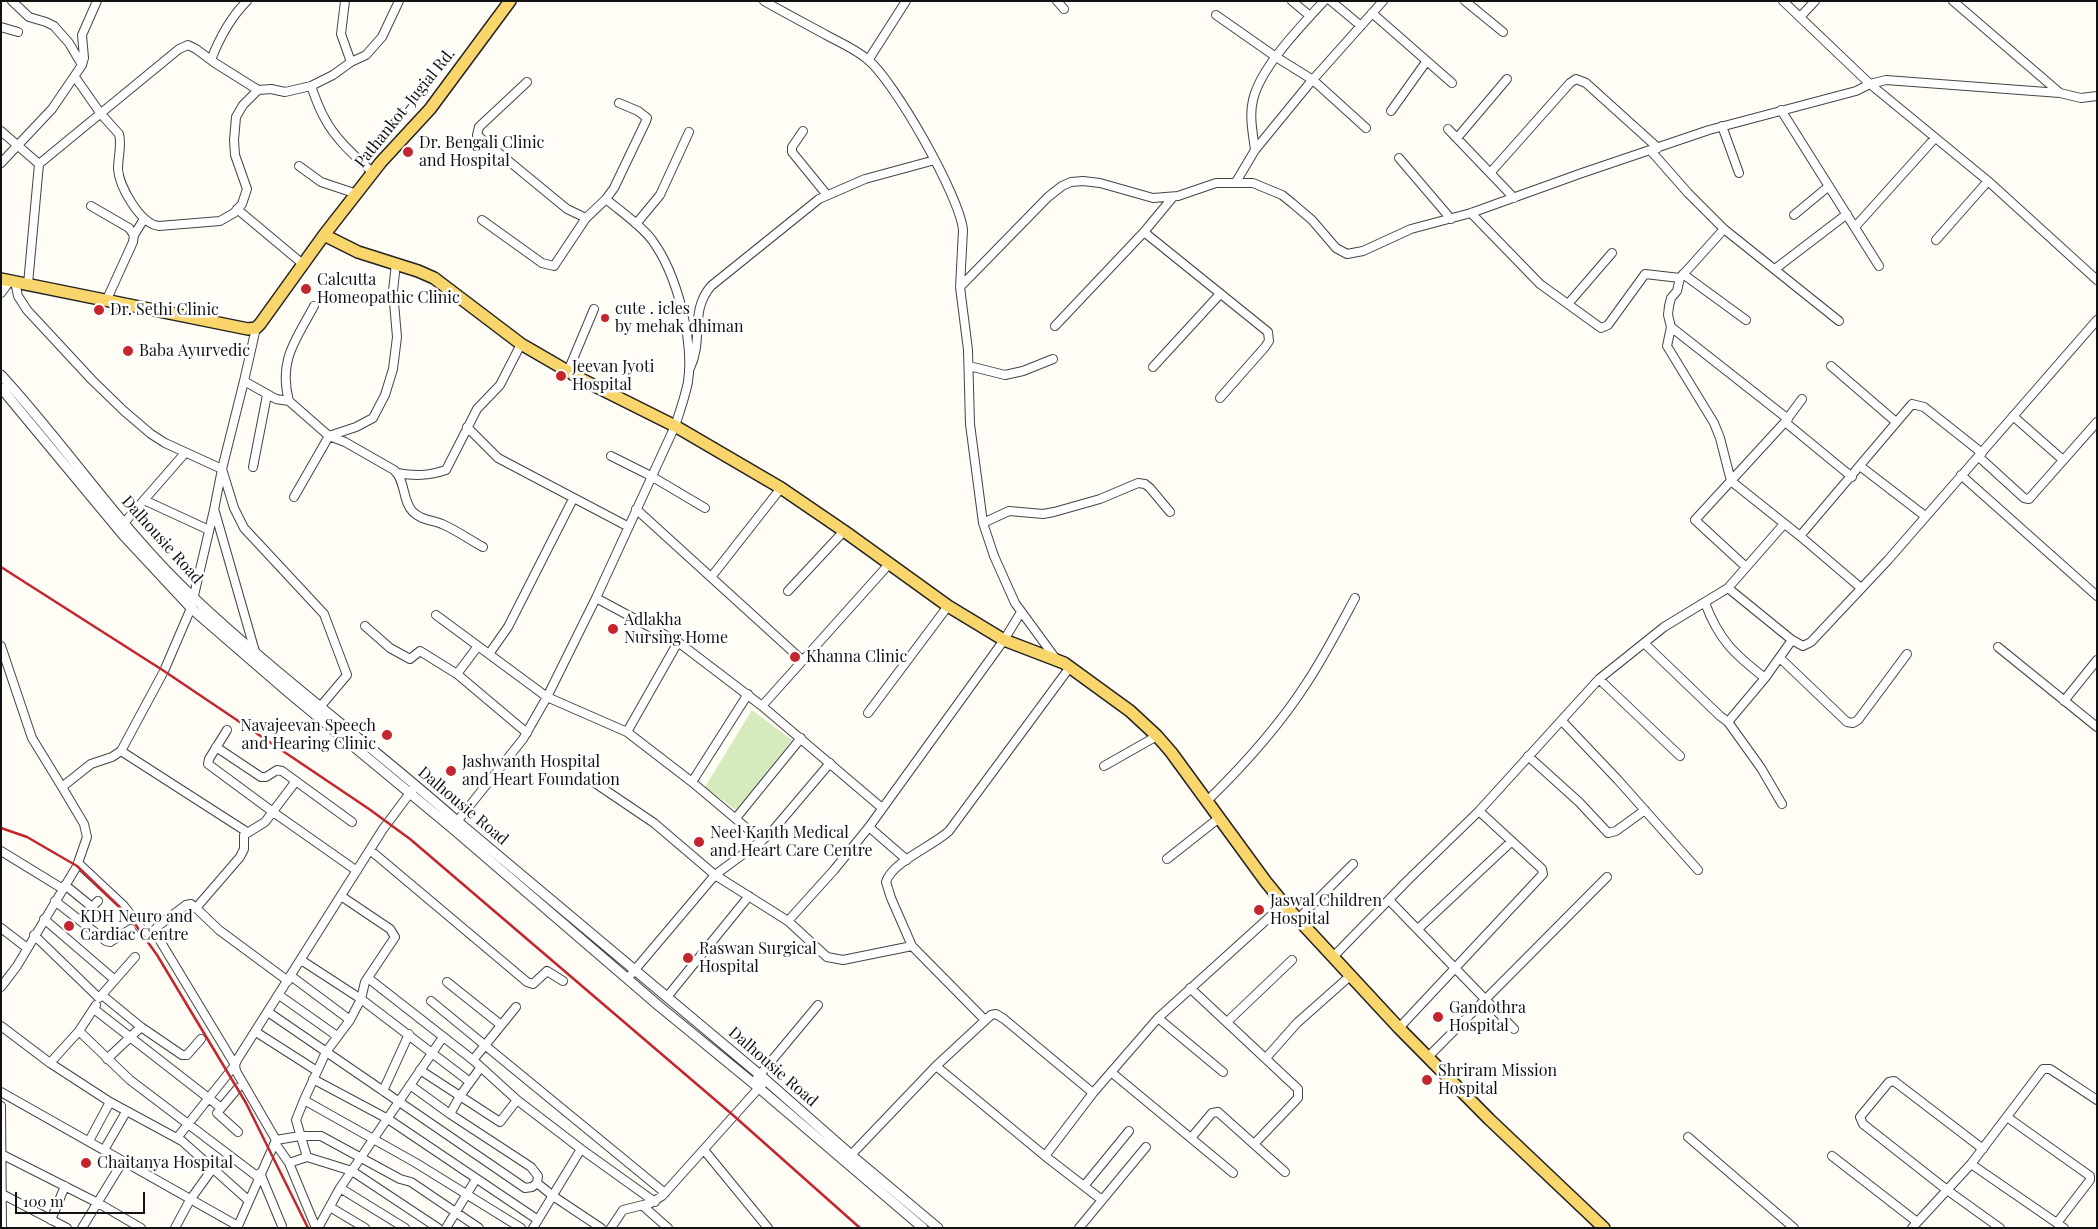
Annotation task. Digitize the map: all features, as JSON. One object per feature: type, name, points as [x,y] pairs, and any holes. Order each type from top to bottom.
[{"type":"main road","name":"Pathankot-Jugial Rd.","points":[[256,328],[304,265],[324,235],[373,173],[430,108],[510,1]]},
{"type":"main road","points":[[324,235],[358,252],[396,263],[434,278],[521,344],[568,372],[675,426],[780,488],[890,563],[948,606],[1004,640],[1056,659],[1124,706],[1157,736],[1187,772],[1266,882],[1298,920],[1428,1058],[1604,1228]]},
{"type":"main road","points":[[9,281],[107,299],[240,328],[256,328]]},
{"type":"street","points":[[12,1],[29,18],[54,26],[69,43],[82,65]]},
{"type":"street","points":[[1,163],[52,109],[75,77],[82,65],[84,51],[82,35],[97,1]]},
{"type":"street","points":[[211,60],[218,42],[240,8],[247,1]]},
{"type":"street","points":[[345,1],[341,34],[350,62]]},
{"type":"street","points":[[28,284],[39,164],[184,46],[196,48],[211,60],[258,90],[272,89],[285,92],[311,86],[333,75],[350,62],[366,55],[382,37],[399,1]]},
{"type":"street","points":[[764,1],[869,60],[889,83],[935,160],[955,198],[963,221],[960,287],[969,366],[970,424],[983,523],[994,556],[1020,612],[1056,659]]},
{"type":"street","points":[[869,60],[906,1]]},
{"type":"street","points":[[1057,1],[1064,9]]},
{"type":"street","points":[[1292,1],[1310,16]]},
{"type":"street","points":[[1255,150],[1252,102],[1260,82],[1276,57],[1324,1]]},
{"type":"street","points":[[1331,1],[1361,26]]},
{"type":"street","points":[[1236,182],[1255,150],[1313,80],[1383,1]]},
{"type":"street","points":[[1465,1],[1503,32]]},
{"type":"street","points":[[1783,1],[1870,84],[1988,181],[2097,280]]},
{"type":"street","points":[[1800,17],[1814,1]]},
{"type":"street","points":[[1953,1],[2060,93]]},
{"type":"street","points":[[1372,13],[1452,83]]},
{"type":"street","points":[[1216,15],[1313,80],[1366,128]]},
{"type":"street","points":[[1,27],[18,32]]},
{"type":"street","points":[[1391,111],[1426,62]]},
{"type":"street","points":[[75,77],[101,114],[119,134],[118,168],[121,182],[144,219],[153,225],[159,226],[220,221],[238,209],[247,189],[235,155],[234,128],[236,117],[242,105],[258,90]]},
{"type":"street","points":[[1457,138],[1507,79]]},
{"type":"street","points":[[1491,172],[1570,83],[1576,79],[1586,83],[1654,150],[1688,194],[1724,228],[1839,321]]},
{"type":"street","points":[[960,287],[1048,197],[1066,184],[1083,181],[1100,183],[1152,198],[1173,197],[1216,183],[1253,183],[1282,195],[1312,220],[1336,248],[1347,254],[1362,250],[1411,229],[1471,213],[1722,126],[1856,91],[1870,84],[1897,80],[2060,93],[2081,98],[2097,96]]},
{"type":"street","points":[[527,82],[479,127],[477,135],[567,209],[586,218]]},
{"type":"street","points":[[311,86],[325,120],[346,147],[373,173]]},
{"type":"street","points":[[482,220],[542,263],[554,266],[559,262],[586,218],[606,199],[614,188],[646,121],[647,118],[643,114],[619,103]]},
{"type":"street","points":[[1781,110],[1879,266]]},
{"type":"street","points":[[1722,126],[1739,173]]},
{"type":"street","points":[[1448,129],[1514,198]]},
{"type":"street","points":[[1,131],[39,164]]},
{"type":"street","points":[[636,224],[660,195],[689,132]]},
{"type":"street","points":[[803,132],[792,147],[792,152],[827,195]]},
{"type":"street","points":[[1855,227],[1935,138]]},
{"type":"street","points":[[1399,158],[1451,219]]},
{"type":"street","points":[[454,825],[526,733],[547,697],[596,598],[627,526],[675,426],[684,398],[689,369],[696,350],[700,301],[705,293],[805,208],[827,195],[865,179],[935,160]]},
{"type":"street","points":[[299,166],[321,182],[357,194]]},
{"type":"street","points":[[1936,240],[1988,181]]},
{"type":"street","points":[[1794,215],[1829,186]]},
{"type":"street","points":[[1055,326],[1144,232],[1173,197]]},
{"type":"street","points":[[606,199],[647,234],[659,251],[680,300],[685,321],[689,369]]},
{"type":"street","points":[[91,206],[129,228],[134,235]]},
{"type":"street","points":[[238,209],[304,265]]},
{"type":"street","points":[[1471,213],[1540,284],[1600,328],[1608,325],[1645,274],[1682,276],[1746,320]]},
{"type":"street","points":[[1775,270],[1847,214]]},
{"type":"street","points":[[107,299],[134,242],[134,235],[144,219]]},
{"type":"street","points":[[1724,228],[1682,276],[1677,291],[1671,298],[1668,315],[1671,327],[1667,346],[1714,423],[1720,438],[1731,481],[1861,588]]},
{"type":"street","points":[[1144,232],[1265,328],[1270,336],[1265,347],[1220,398]]},
{"type":"street","points":[[1568,304],[1612,253]]},
{"type":"street","points":[[294,497],[329,436],[356,427],[373,418],[385,395],[393,370],[397,337],[393,291],[396,263]]},
{"type":"street","points":[[1,293],[9,281],[27,310],[92,380],[151,434],[185,453],[222,468]]},
{"type":"street","points":[[1153,367],[1220,294]]},
{"type":"street","points":[[289,401],[284,382],[286,364],[293,346],[314,306]]},
{"type":"street","points":[[568,372],[594,309]]},
{"type":"street","points":[[1728,588],[1792,640],[1803,646],[1811,642],[1888,560],[1924,516],[1980,455],[2097,320]]},
{"type":"street","points":[[1671,327],[1852,476]]},
{"type":"street","points":[[62,787],[91,764],[112,757],[121,751],[164,672],[194,598],[222,468],[256,328]]},
{"type":"street","points":[[244,382],[276,399],[289,401],[329,436],[350,445],[397,473],[413,476],[429,475],[446,470],[481,403],[500,385],[521,344]]},
{"type":"street","points":[[969,366],[1006,374],[1023,371],[1053,359]]},
{"type":"street","points":[[1831,366],[1896,422]]},
{"type":"street","name":"Dalhousie Road","points":[[1,375],[129,542],[191,608],[410,793],[454,825],[635,970],[763,1077],[938,1228]]},
{"type":"street","name":"Dalhousie Road","points":[[1,388],[194,598],[320,707],[416,785],[454,825],[628,978],[923,1228]]},
{"type":"street","points":[[253,467],[267,394]]},
{"type":"street","points":[[1746,567],[1695,520],[1786,420],[1802,399]]},
{"type":"street","points":[[1800,536],[1910,405],[1916,403],[1921,405],[1980,455],[2027,499],[2031,497],[2097,422]]},
{"type":"street","points":[[2013,416],[2063,460]]},
{"type":"street","points":[[467,427],[498,458],[538,477],[573,499],[627,526]]},
{"type":"street","points":[[124,523],[185,453]]},
{"type":"street","points":[[611,456],[651,476],[705,508]]},
{"type":"street","points":[[1860,466],[1924,516]]},
{"type":"street","points":[[222,468],[234,508],[244,528],[319,607],[329,624],[347,675],[320,707]]},
{"type":"street","points":[[397,473],[414,513],[443,525],[483,547]]},
{"type":"street","points":[[1961,475],[2096,594]]},
{"type":"street","points":[[983,523],[1009,511],[1035,514],[1054,512],[1100,498],[1138,483],[1145,484],[1150,488],[1170,512]]},
{"type":"street","points":[[712,576],[780,488]]},
{"type":"street","points":[[490,654],[508,627],[573,499]]},
{"type":"street","points":[[144,500],[209,530]]},
{"type":"street","points":[[636,509],[712,576],[802,660]]},
{"type":"street","points":[[214,510],[260,668]]},
{"type":"street","points":[[1333,957],[1479,811],[1599,679],[1664,627],[1728,588],[1784,524]]},
{"type":"street","points":[[788,591],[844,531]]},
{"type":"street","points":[[762,706],[890,563]]},
{"type":"street","points":[[596,598],[678,642],[748,694],[882,808]]},
{"type":"street","points":[[1207,801],[1247,760],[1288,710],[1308,681],[1355,598]]},
{"type":"street","points":[[1705,603],[1714,627],[1724,641],[1746,663],[1765,678]]},
{"type":"street","points":[[868,713],[948,606]]},
{"type":"street","points":[[788,921],[834,870],[869,827],[1004,640],[1020,612]]},
{"type":"street","points":[[436,615],[547,697],[627,732],[692,782],[762,841]]},
{"type":"street","points":[[365,626],[390,648],[410,658],[420,651],[457,674],[526,733]]},
{"type":"street","points":[[1728,722],[1765,678],[1792,640]]},
{"type":"street","points":[[627,732],[678,642]]},
{"type":"street","points":[[1644,643],[1728,722],[1761,768],[1782,804]]},
{"type":"street","points":[[1,646],[19,694],[32,738],[79,814],[87,831],[78,863],[34,934],[17,966],[1,986]]},
{"type":"street","points":[[457,674],[478,646]]},
{"type":"street","points":[[1998,647],[2097,728]]},
{"type":"street","points":[[1780,658],[1847,722],[1853,723],[1858,720],[1907,654]]},
{"type":"street","points":[[2064,701],[2097,660]]},
{"type":"street","points":[[984,1019],[912,946],[886,885],[891,874],[907,860],[940,839],[948,831],[1070,667]]},
{"type":"street","points":[[1599,679],[1680,756]]},
{"type":"street","points":[[692,782],[748,694]]},
{"type":"street","points":[[1562,721],[1698,870]]},
{"type":"street","points":[[227,730],[209,759],[208,764],[357,870]]},
{"type":"street","points":[[1104,766],[1157,736]]},
{"type":"street","points":[[736,818],[801,738]]},
{"type":"street","points":[[216,747],[258,776],[266,777],[280,770],[352,822]]},
{"type":"street","points":[[121,751],[247,832]]},
{"type":"street","points":[[1528,756],[1579,802],[1608,833],[1616,831],[1645,810]]},
{"type":"street","points":[[628,978],[716,875],[762,841],[830,763]]},
{"type":"street","points":[[589,779],[654,822],[716,875],[788,921],[823,955],[836,960],[912,946]]},
{"type":"street","points":[[196,908],[240,857],[244,849],[243,838],[247,832],[262,825],[296,781]]},
{"type":"street","points":[[177,1138],[235,1065],[357,870],[416,785]]},
{"type":"street","points":[[1399,1028],[1543,874],[1542,869],[1479,811]]},
{"type":"street","points":[[1167,859],[1219,818]]},
{"type":"street","points":[[869,827],[907,860]]},
{"type":"street","points":[[1418,929],[1512,841]]},
{"type":"street","points":[[370,850],[527,982],[533,984],[547,971],[563,981]]},
{"type":"street","points":[[1,851],[64,887],[92,907],[98,901]]},
{"type":"street","points":[[78,863],[124,906],[146,934],[156,929],[186,905],[191,904],[219,930],[350,1020]]},
{"type":"street","points":[[1298,920],[1353,864]]},
{"type":"street","points":[[1428,1058],[1607,877]]},
{"type":"street","points":[[307,1157],[296,1120],[326,1052],[350,1020],[361,999],[368,978],[395,935],[390,929],[341,896]]},
{"type":"street","points":[[667,997],[749,896]]},
{"type":"street","points":[[55,901],[106,941],[110,942],[131,929]]},
{"type":"street","points":[[1390,901],[1514,1029]]},
{"type":"street","points":[[1045,1156],[1093,1093],[1158,1018],[1284,904]]},
{"type":"street","points":[[44,919],[115,980]]},
{"type":"street","points":[[1,928],[27,948]]},
{"type":"street","points":[[156,929],[156,934],[235,1065],[236,1071],[289,1163],[317,1228]]},
{"type":"street","points":[[34,934],[100,997],[185,1056],[201,1039]]},
{"type":"street","points":[[50,1063],[79,1031],[100,997],[135,957]]},
{"type":"street","points":[[301,960],[361,999],[470,1082]]},
{"type":"street","points":[[1227,1022],[1292,960]]},
{"type":"street","points":[[1266,1058],[1297,1023],[1350,976]]},
{"type":"street","points":[[368,978],[473,1060],[518,1100],[580,1149],[655,1202]]},
{"type":"street","points":[[447,982],[501,1025]]},
{"type":"street","points":[[1190,988],[1296,1086],[1299,1096],[1254,1143]]},
{"type":"street","points":[[279,995],[337,1036]]},
{"type":"street","points":[[431,1001],[486,1044],[665,1193]]},
{"type":"street","points":[[611,1228],[623,1210],[655,1202],[665,1193],[704,1150],[763,1077],[818,1004]]},
{"type":"street","points":[[473,1060],[516,1007]]},
{"type":"street","points":[[94,1009],[220,1107]]},
{"type":"street","points":[[268,1012],[525,1188],[532,1188],[537,1183],[538,1176],[531,1167],[450,1114],[410,1085]]},
{"type":"street","points":[[852,1155],[936,1066],[984,1019],[996,1014],[1093,1093]]},
{"type":"street","points":[[1158,1018],[1223,1072]]},
{"type":"street","points":[[1,1026],[50,1063],[110,1102],[177,1138],[248,1200]]},
{"type":"street","points":[[107,1059],[141,1027]]},
{"type":"street","points":[[79,1031],[130,1080],[259,1175],[282,1226]]},
{"type":"street","points":[[256,1032],[317,1071]]},
{"type":"street","points":[[383,1091],[409,1034]]},
{"type":"street","points":[[317,1228],[340,1188],[443,1037]]},
{"type":"street","points":[[936,1066],[1045,1156],[1102,1200]]},
{"type":"street","points":[[450,1114],[460,1096],[481,1067]]},
{"type":"street","points":[[1832,1156],[1915,1225],[1971,1164],[2043,1069],[2050,1069],[2097,1100]]},
{"type":"street","points":[[420,1070],[500,1122],[518,1100]]},
{"type":"street","points":[[1111,1072],[1233,1173]]},
{"type":"street","points":[[313,1079],[388,1119],[538,1220]]},
{"type":"street","points":[[1983,1148],[1896,1081],[1891,1081],[1860,1117],[1861,1122],[1947,1190],[2000,1228]]},
{"type":"street","points":[[238,1088],[220,1107],[217,1113],[238,1132]]},
{"type":"street","points":[[1,1092],[237,1227],[275,1141]]},
{"type":"street","points":[[304,1100],[416,1163],[521,1228]]},
{"type":"street","points":[[89,1141],[110,1102]]},
{"type":"street","points":[[1,1106],[3,1155],[2,1228]]},
{"type":"street","points":[[1191,1138],[1216,1111],[1286,1172]]},
{"type":"street","points":[[104,1150],[126,1112]]},
{"type":"street","points":[[1971,1164],[2060,1225],[2090,1180],[2090,1176],[2007,1117]]},
{"type":"street","points":[[1084,1186],[1129,1132]]},
{"type":"street","points":[[275,1141],[300,1136],[321,1136],[400,1179],[411,1182],[479,1228]]},
{"type":"street","points":[[1688,1137],[1794,1228]]},
{"type":"street","points":[[1079,1228],[1146,1147]]},
{"type":"street","points":[[533,1228],[580,1149]]},
{"type":"street","points":[[704,1150],[768,1228]]},
{"type":"street","points":[[3,1155],[98,1203],[141,1228]]},
{"type":"street","points":[[289,1163],[307,1157],[352,1171],[438,1228]]},
{"type":"street","points":[[82,1228],[123,1161]]},
{"type":"street","points":[[175,1228],[190,1200],[213,1168]]},
{"type":"street","points":[[446,1228],[476,1179]]},
{"type":"street","points":[[537,1183],[552,1196],[601,1228]]},
{"type":"street","points":[[51,1220],[65,1186]]},
{"type":"street","points":[[340,1188],[405,1228]]},
{"type":"street","points":[[2,1194],[67,1228]]},
{"type":"street","points":[[643,1206],[668,1228]]},
{"type":"street","points":[[330,1207],[364,1228]]},
{"type":"green space","points":[[752,710],[792,740],[737,811],[705,787]]},
{"type":"railway","points":[[1,567],[164,671],[369,809],[410,839],[734,1116],[860,1228]]},
{"type":"railway","points":[[1,828],[27,837],[77,866],[130,917],[157,955],[246,1103],[308,1228]]},
{"type":"place","name":"Dr. Bengali Clinic and Hospital","points":[[408,152]]},
{"type":"place","name":"Calcutta Homeopathic Clinic","points":[[306,289]]},
{"type":"place","name":"Dr. Sethi Clinic","points":[[99,310]]},
{"type":"place","name":"cute . icles by mehak dhiman","points":[[605,318]]},
{"type":"place","name":"Baba Ayurvedic","points":[[128,351]]},
{"type":"place","name":"Jeevan Jyoti Hospital","points":[[561,376]]},
{"type":"place","name":"Adlakha Nursing Home","points":[[613,629]]},
{"type":"place","name":"Khanna Clinic","points":[[795,657]]},
{"type":"place","name":"Navajeevan Speech and Hearing Clinic","points":[[387,735]]},
{"type":"place","name":"Jashwanth Hospital and Heart Foundation","points":[[451,771]]},
{"type":"place","name":"Neel Kanth Medical and Heart Care Centre","points":[[699,842]]},
{"type":"place","name":"Jaswal Children Hospital","points":[[1259,910]]},
{"type":"place","name":"KDH Neuro and Cardiac Centre","points":[[69,926]]},
{"type":"place","name":"Raswan Surgical Hospital","points":[[688,958]]},
{"type":"place","name":"Gandothra Hospital","points":[[1438,1017]]},
{"type":"place","name":"Shriram Mission Hospital","points":[[1427,1080]]},
{"type":"place","name":"Chaitanya Hospital","points":[[86,1163]]}]
